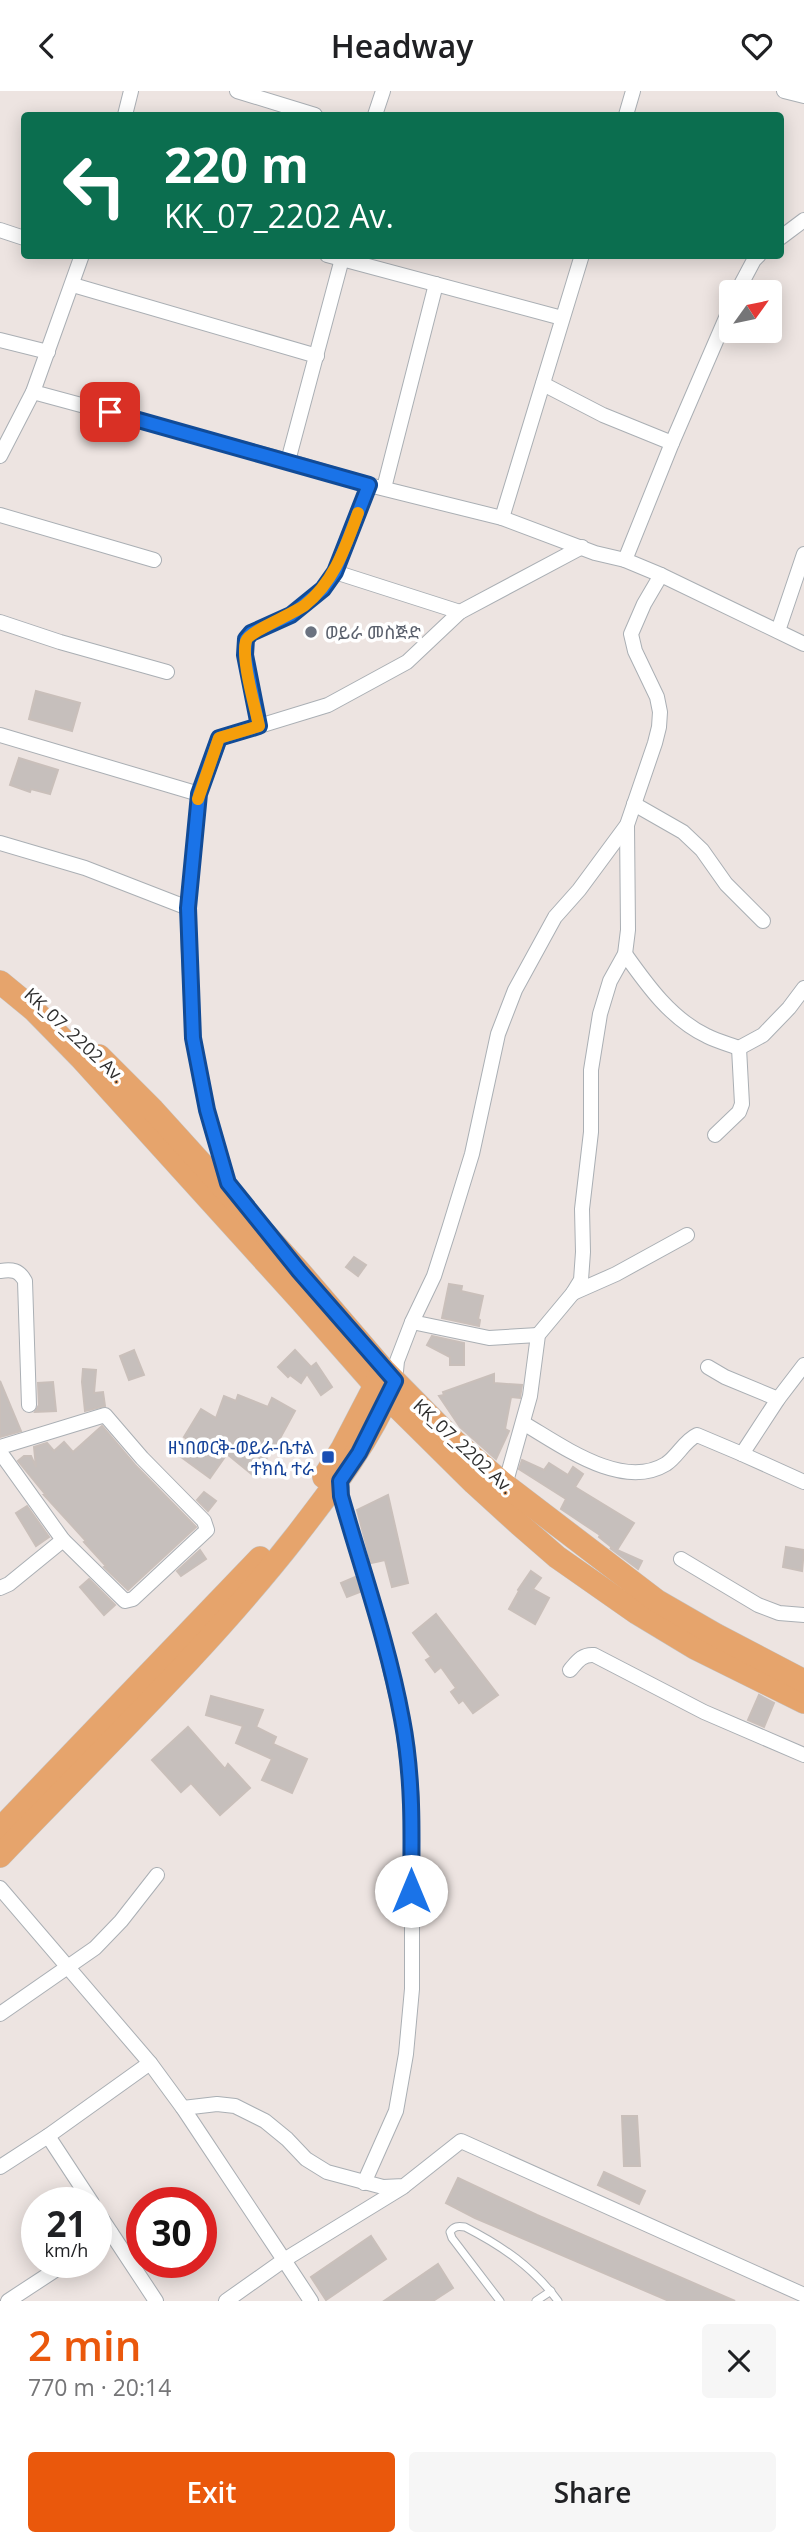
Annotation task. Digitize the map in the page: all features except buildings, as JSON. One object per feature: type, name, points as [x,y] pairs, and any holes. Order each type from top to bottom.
[{"type":"main road","name":"KK_07_2202 Av.","points":[[0,968],[56,1014],[153,1109],[299,1271],[388,1379],[454,1440],[505,1485],[657,1601],[804,1681]]},
{"type":"main road","points":[[0,982],[34,1010],[81,1058],[302,1302],[388,1379],[474,1483],[557,1557],[638,1613],[695,1648],[804,1702]]},
{"type":"main road","points":[[0,1856],[192,1658],[258,1585],[334,1476],[388,1379]]},
{"type":"main road","points":[[0,1829],[250,1570],[334,1476]]},
{"type":"street","points":[[126,112],[131,91]]},
{"type":"street","points":[[237,91],[305,112]]},
{"type":"street","points":[[376,112],[383,91]]},
{"type":"street","points":[[627,112],[633,91]]},
{"type":"street","points":[[784,91],[804,96]]},
{"type":"street","points":[[784,236],[801,226]]},
{"type":"street","points":[[0,230],[21,236]]},
{"type":"street","points":[[0,456],[33,392],[80,259]]},
{"type":"street","points":[[288,461],[342,259]]},
{"type":"street","points":[[346,259],[562,318]]},
{"type":"street","points":[[502,517],[581,259]]},
{"type":"street","points":[[742,280],[752,259]]},
{"type":"street","points":[[259,726],[245,655],[246,639],[251,633],[298,610],[323,589],[335,572],[376,487],[436,284]]},
{"type":"street","points":[[73,285],[317,356]]},
{"type":"street","points":[[625,560],[719,335]]},
{"type":"street","points":[[0,340],[48,352]]},
{"type":"street","points":[[543,384],[603,415],[672,443]]},
{"type":"street","points":[[33,392],[376,487],[502,517],[661,575],[804,644]]},
{"type":"street","points":[[0,515],[154,560]]},
{"type":"street","points":[[299,1271],[228,1183],[207,1110],[193,1038],[188,908],[199,794],[219,738],[328,705],[407,662],[460,612],[582,547]]},
{"type":"street","points":[[778,631],[804,554]]},
{"type":"street","points":[[335,572],[460,612]]},
{"type":"street","points":[[388,1379],[434,1276],[472,1154],[498,1034],[515,990],[555,917],[579,890],[626,825],[655,743],[660,712],[657,697],[635,650],[631,634],[661,575]]},
{"type":"street","points":[[0,622],[167,671]]},
{"type":"street","points":[[0,735],[199,794]]},
{"type":"street","points":[[634,804],[683,832],[702,850],[726,884],[763,921]]},
{"type":"street","points":[[505,1485],[530,1396],[538,1335],[581,1280],[582,1209],[591,1132],[591,1070],[600,1014],[610,981],[625,954],[628,930],[626,825]]},
{"type":"street","points":[[0,843],[85,868],[188,908]]},
{"type":"street","points":[[625,954],[650,989],[676,1016],[706,1036],[739,1048],[762,1035],[803,991]]},
{"type":"street","points":[[715,1135],[739,1112],[742,1104],[739,1048]]},
{"type":"street","points":[[573,1293],[616,1274],[687,1234]]},
{"type":"street","points":[[0,1271],[13,1269],[21,1274],[25,1281],[29,1405]]},
{"type":"street","points":[[412,1322],[489,1338],[538,1335]]},
{"type":"street","points":[[742,1454],[804,1365]]},
{"type":"street","points":[[708,1367],[778,1399]]},
{"type":"street","points":[[105,1415],[207,1525],[207,1530],[133,1599],[125,1601],[63,1540],[0,1450],[105,1415]]},
{"type":"street","points":[[523,1423],[592,1462],[626,1473],[643,1474],[668,1463],[691,1437],[697,1435],[804,1482]]},
{"type":"street","points":[[334,1476],[382,1634],[402,1719],[412,1798],[412,1989],[406,2054],[396,2111],[364,2183]]},
{"type":"street","points":[[0,1588],[9,1584],[63,1540]]},
{"type":"street","points":[[681,1559],[758,1605],[779,1613],[804,1615]]},
{"type":"street","points":[[570,1670],[586,1654],[594,1655],[704,1712],[804,1755]]},
{"type":"street","points":[[0,2014],[95,1948],[157,1875]]},
{"type":"street","points":[[0,1888],[150,2063],[183,2108],[311,2301]]},
{"type":"street","points":[[0,2167],[150,2063]]},
{"type":"street","points":[[183,2108],[217,2104],[235,2106],[265,2121],[306,2159],[327,2172],[383,2187],[404,2186]]},
{"type":"street","points":[[48,2136],[81,2187]]},
{"type":"street","points":[[226,2301],[284,2260],[404,2186],[461,2141],[804,2295]]},
{"type":"street","points":[[112,2235],[156,2301]]},
{"type":"street","points":[[8,2301],[43,2278]]},
{"type":"lane","points":[[500,2301],[452,2238],[450,2232],[453,2228],[465,2227],[508,2250],[558,2301]]},
{"type":"lane","points":[[536,2301],[551,2291]]},
{"type":"slow traffic","points":[[198,799],[219,738],[259,726],[245,655],[246,639],[251,633],[291,615],[323,589],[335,572],[358,513]]},
{"type":"place","name":"ወይራ መስጅድ","points":[[311,632]]},
{"type":"place","name":"ዘነበወርቅ-ወይራ-ቤተል ተክሲ ተራ","points":[[328,1457]]},
{"type":"route","points":[[110,412],[369,485],[335,572],[323,589],[291,615],[251,633],[246,639],[245,655],[259,726],[219,738],[199,794],[188,934],[193,1038],[207,1110],[228,1183],[299,1271],[395,1381],[359,1453],[340,1481],[341,1496],[382,1634],[402,1719],[412,1798],[411,1891]]}]
